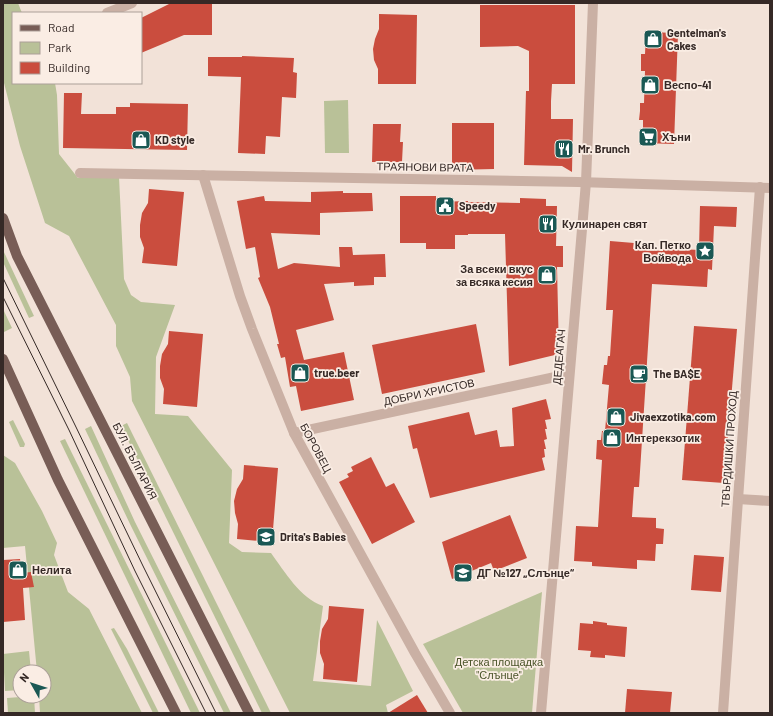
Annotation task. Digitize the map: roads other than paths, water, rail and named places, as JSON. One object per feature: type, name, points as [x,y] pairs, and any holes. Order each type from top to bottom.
[{"type":"main road","name":"БУЛ. БЪЛГАРИЯ","points":[[3,218],[17,256],[249,713]]},
{"type":"main road","points":[[3,359],[58,480],[176,713]]},
{"type":"street","points":[[110,12],[132,3]]},
{"type":"street","name":"ДЕДЕАГАЧ","points":[[541,713],[586,182],[593,3]]},
{"type":"street","name":"ТРАЯНОВИ ВРАТА","points":[[80,173],[586,182],[765,187]]},
{"type":"street","name":"БОРОВЕЦ","points":[[203,175],[240,296],[294,433],[415,654],[450,713]]},
{"type":"street","name":"ТВЪРДИШКИ ПРОХОД","points":[[723,713],[738,499],[765,187]]},
{"type":"street","name":"ДОБРИ ХРИСТОВ","points":[[294,433],[569,374]]},
{"type":"street","points":[[738,499],[770,501]]},
{"type":"tram line","points":[[3,278],[216,713]]},
{"type":"tram line","points":[[3,297],[69,430],[135,571],[206,713]]},
{"type":"place","name":"Gentelman's Cakes","points":[[653,39]]},
{"type":"place","name":"Веспо-41","points":[[650,85]]},
{"type":"place","name":"Хъни","points":[[648,137]]},
{"type":"place","name":"KD style","points":[[141,140]]},
{"type":"place","name":"Mr. Brunch","points":[[564,149]]},
{"type":"place","name":"Speedy","points":[[445,206]]},
{"type":"place","name":"Кулинарен свят","points":[[548,224]]},
{"type":"place","name":"Кап. Петко Войвода","points":[[705,251]]},
{"type":"place","name":"За всеки вкус за всяка кесия","points":[[547,275]]},
{"type":"place","name":"true.beer","points":[[300,373]]},
{"type":"place","name":"The BA$E","points":[[639,374]]},
{"type":"place","name":"Jivaexzotika.com","points":[[616,417]]},
{"type":"place","name":"Интерекзотик","points":[[612,438]]},
{"type":"place","name":"Drita's Babies","points":[[266,537]]},
{"type":"place","name":"Нелита","points":[[18,570]]},
{"type":"place","name":"ДГ №127 „Слънце“","points":[[463,573]]},
{"type":"park label","name":"Детска площадка \"Слънце\"","points":[[499,668]]}]
